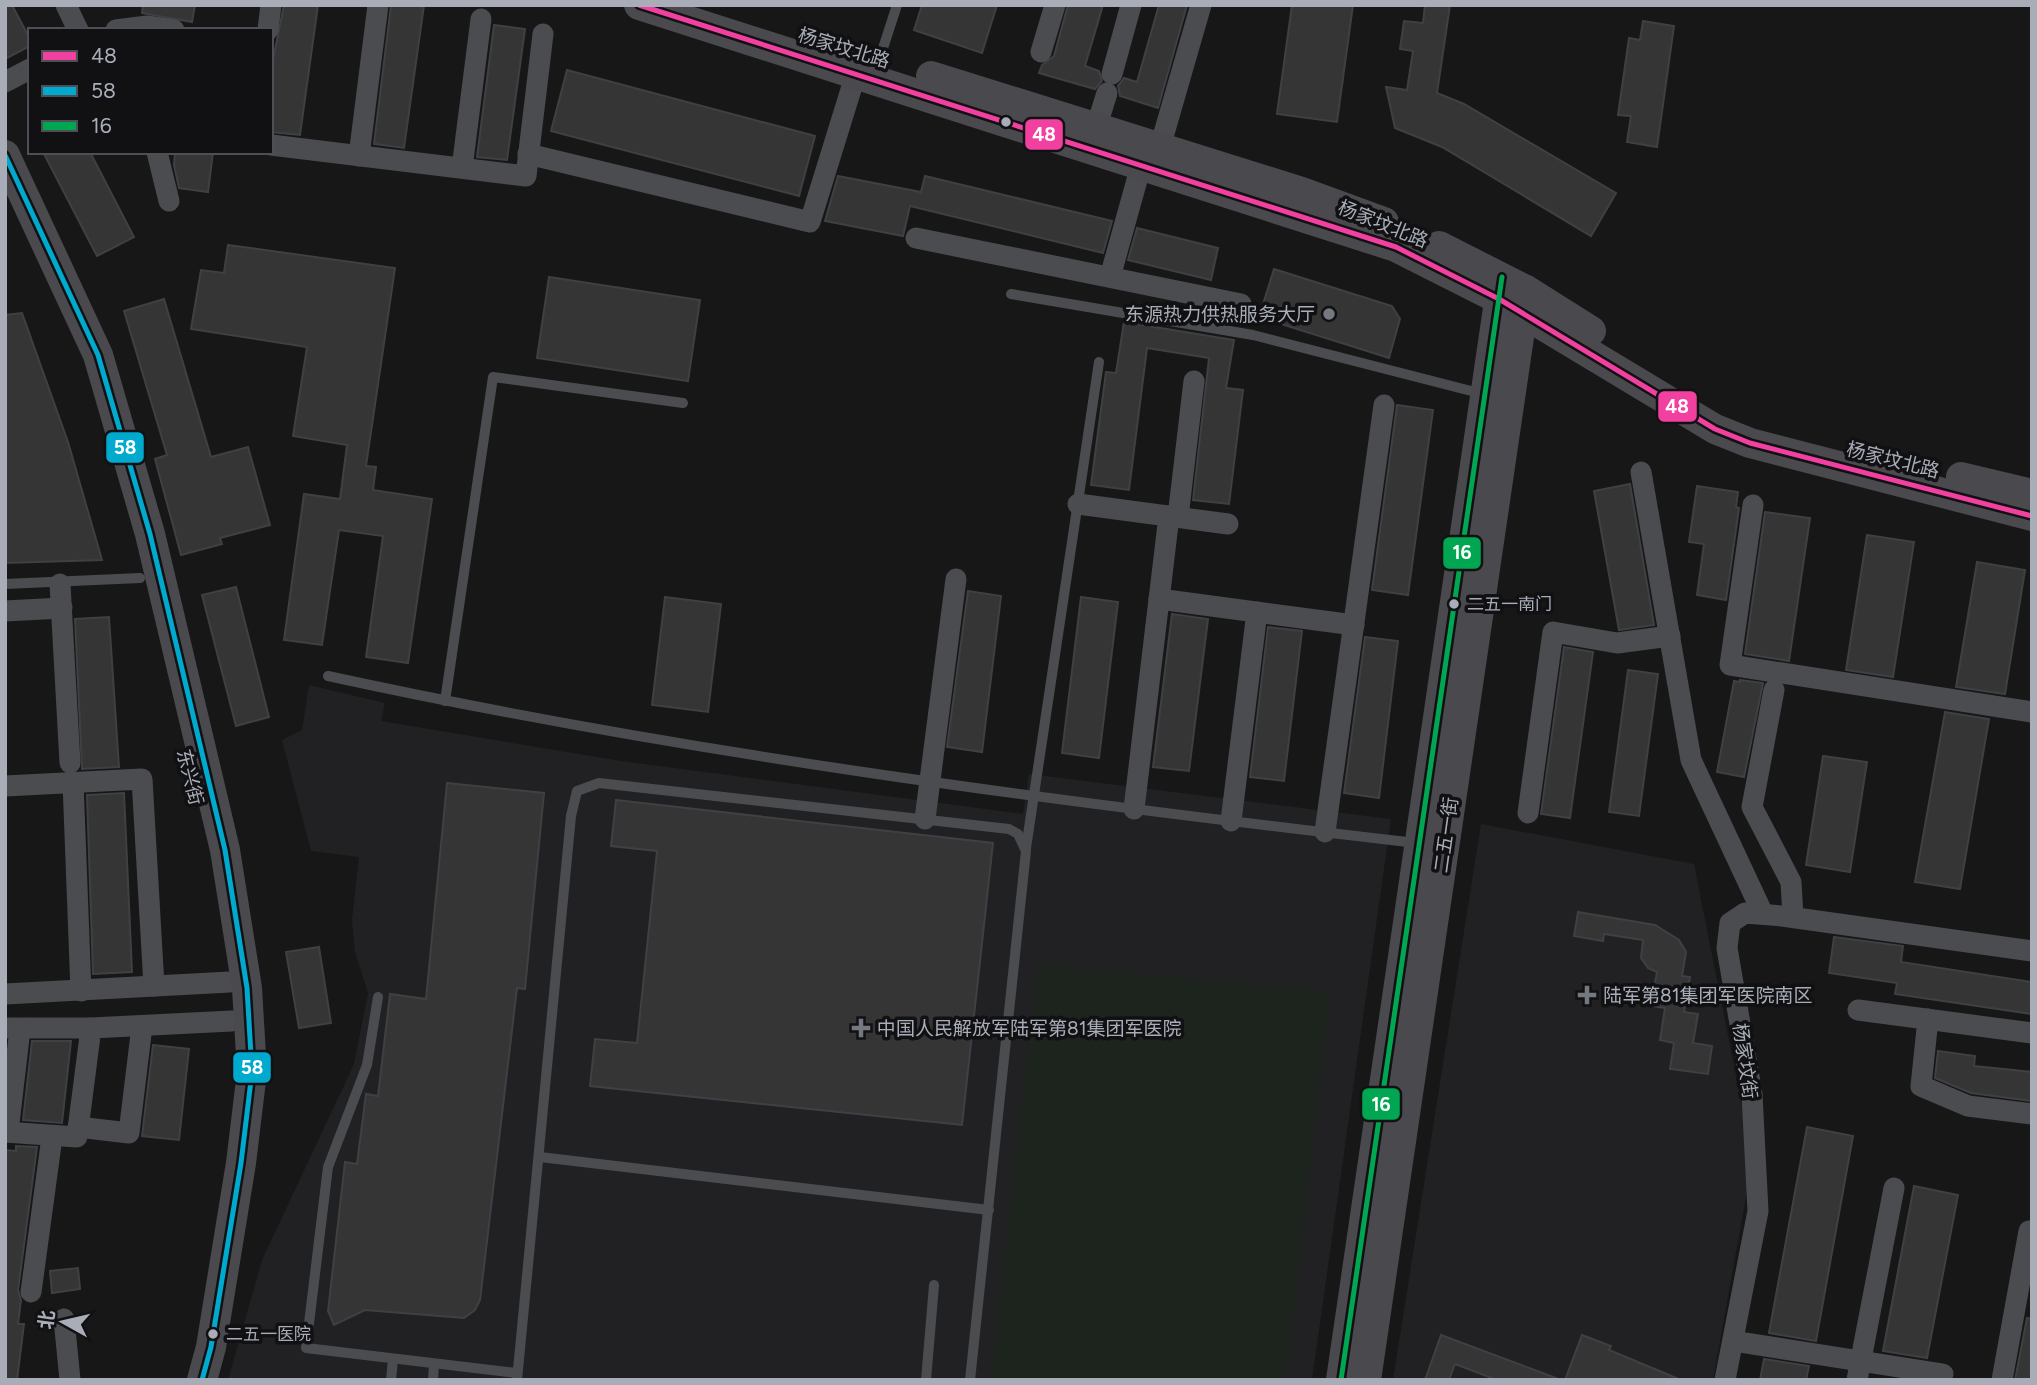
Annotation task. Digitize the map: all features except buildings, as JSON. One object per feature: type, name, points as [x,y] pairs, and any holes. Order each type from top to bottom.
[{"type":"main road","name":"杨家坟北路","points":[[639,5],[867,66],[1151,156],[1301,192],[1404,229],[1512,295],[1721,414],[1757,427],[2032,494]]},
{"type":"main road","name":"杨家坟北路","points":[[708,5],[867,66]]},
{"type":"main road","name":"东兴街","points":[[5,155],[98,355],[150,534],[225,850],[247,988],[252,1072],[241,1163],[211,1348],[202,1380]]},
{"type":"main road","name":"东兴街","points":[[5,196],[84,369],[141,578],[209,854],[230,982],[234,1065],[222,1161],[190,1351],[182,1380]]},
{"type":"main road","name":"杨家坟北路","points":[[1512,295],[1714,429],[1750,443],[2032,516]]},
{"type":"main road","name":"二五一街","points":[[1366,1380],[1485,394],[1512,295]]},
{"type":"main road","name":"二五一街","points":[[1341,1380],[1432,845],[1512,295]]},
{"type":"street","points":[[66,5],[77,28]]},
{"type":"street","points":[[268,28],[271,5]]},
{"type":"street","points":[[359,156],[378,5]]},
{"type":"street","points":[[1041,51],[1055,5]]},
{"type":"street","points":[[1093,138],[1131,5]]},
{"type":"street","points":[[1110,277],[1201,5]]},
{"type":"street","points":[[462,168],[481,19]]},
{"type":"street","points":[[133,24],[160,28]]},
{"type":"street","points":[[273,145],[526,176],[543,34]]},
{"type":"street","points":[[528,154],[810,222],[867,66]]},
{"type":"street","points":[[5,82],[28,70]]},
{"type":"street","points":[[157,154],[169,201]]},
{"type":"street","points":[[916,238],[1241,303]]},
{"type":"street","points":[[1134,809],[1159,599],[1194,381]]},
{"type":"street","points":[[1325,832],[1384,405]]},
{"type":"street","points":[[1641,472],[1691,760],[1763,914]]},
{"type":"street","points":[[1078,504],[1228,524]]},
{"type":"street","points":[[1753,505],[1730,665],[2032,712]]},
{"type":"street","points":[[925,819],[956,579]]},
{"type":"street","points":[[60,584],[82,991]]},
{"type":"street","points":[[1159,599],[1354,625]]},
{"type":"street","points":[[5,611],[62,608]]},
{"type":"street","points":[[1231,821],[1257,612]]},
{"type":"street","points":[[1528,813],[1553,632],[1617,643],[1670,636]]},
{"type":"street","points":[[1774,690],[1752,807],[1791,882],[1793,917]]},
{"type":"street","points":[[5,786],[72,772],[142,779],[154,986]]},
{"type":"street","name":"杨家坟街","points":[[1726,1380],[1758,1211],[1752,1094],[1727,933],[1736,916],[1745,913],[1793,917],[2032,951]]},
{"type":"street","points":[[5,994],[230,982]]},
{"type":"street","points":[[1858,1010],[2032,1032]]},
{"type":"street","points":[[1928,1019],[1921,1086],[1968,1106],[2032,1114]]},
{"type":"street","points":[[91,1028],[77,1137],[7,1132],[13,1028],[91,1028],[232,1021]]},
{"type":"street","points":[[78,1127],[129,1133],[142,1026]]},
{"type":"street","points":[[31,1292],[52,1137]]},
{"type":"street","points":[[1859,1370],[1894,1188]]},
{"type":"street","points":[[2002,1380],[2029,1231]]},
{"type":"street","points":[[64,1319],[70,1380]]},
{"type":"street","points":[[1733,1341],[1859,1370],[1943,1374]]},
{"type":"lane","points":[[867,66],[897,5]]},
{"type":"lane","points":[[1010,294],[1253,335],[1485,394]]},
{"type":"lane","points":[[970,1380],[1026,851],[1099,362]]},
{"type":"lane","points":[[445,701],[494,377],[683,403]]},
{"type":"lane","points":[[5,584],[60,584],[141,578]]},
{"type":"lane","points":[[328,676],[609,732],[930,782],[1432,845]]},
{"type":"lane","points":[[379,997],[367,1065],[328,1167],[306,1348],[517,1376],[571,816],[578,790],[599,783],[1009,830],[1018,834],[1026,851]]},
{"type":"lane","points":[[540,1157],[989,1210]]},
{"type":"lane","points":[[926,1380],[934,1285]]},
{"type":"lane","points":[[391,1380],[393,1359]]},
{"type":"lane","points":[[433,1380],[434,1364]]},
{"type":"shaded area","name":"中国人民解放军陆军第81集团军医院","points":[[309,685],[385,703],[381,721],[621,761],[1023,814],[1029,774],[1391,819],[1312,1380],[228,1380],[262,1260],[354,1064],[368,993],[355,952],[352,920],[359,857],[311,851],[282,740],[302,730]]},
{"type":"shaded area","name":"陆军第81集团军医院南区","points":[[1481,824],[1694,864],[1746,1126],[1749,1180],[1713,1380],[1393,1380]]},
{"type":"shaded area","points":[[1037,965],[1330,991],[1289,1356],[1281,1380],[991,1380]]},
{"type":"transit line","name":"48","points":[[639,5],[1396,247],[1499,299],[1715,429],[1750,443],[2032,516]]},
{"type":"transit line","name":"58","points":[[5,155],[98,355],[150,534],[225,850],[247,988],[252,1072],[241,1163],[211,1347],[202,1380]]},
{"type":"transit line","name":"16","points":[[1341,1380],[1502,277]]},
{"type":"place","name":"东源热力供热服务大厅","points":[[1329,314]]},
{"type":"place","name":"二五一南门","points":[[1454,604]]},
{"type":"place","name":"陆军第81集团军医院南区","points":[[1587,995]]},
{"type":"place","name":"中国人民解放军陆军第81集团军医院","points":[[861,1028]]},
{"type":"place","name":"二五一医院","points":[[213,1334]]}]
